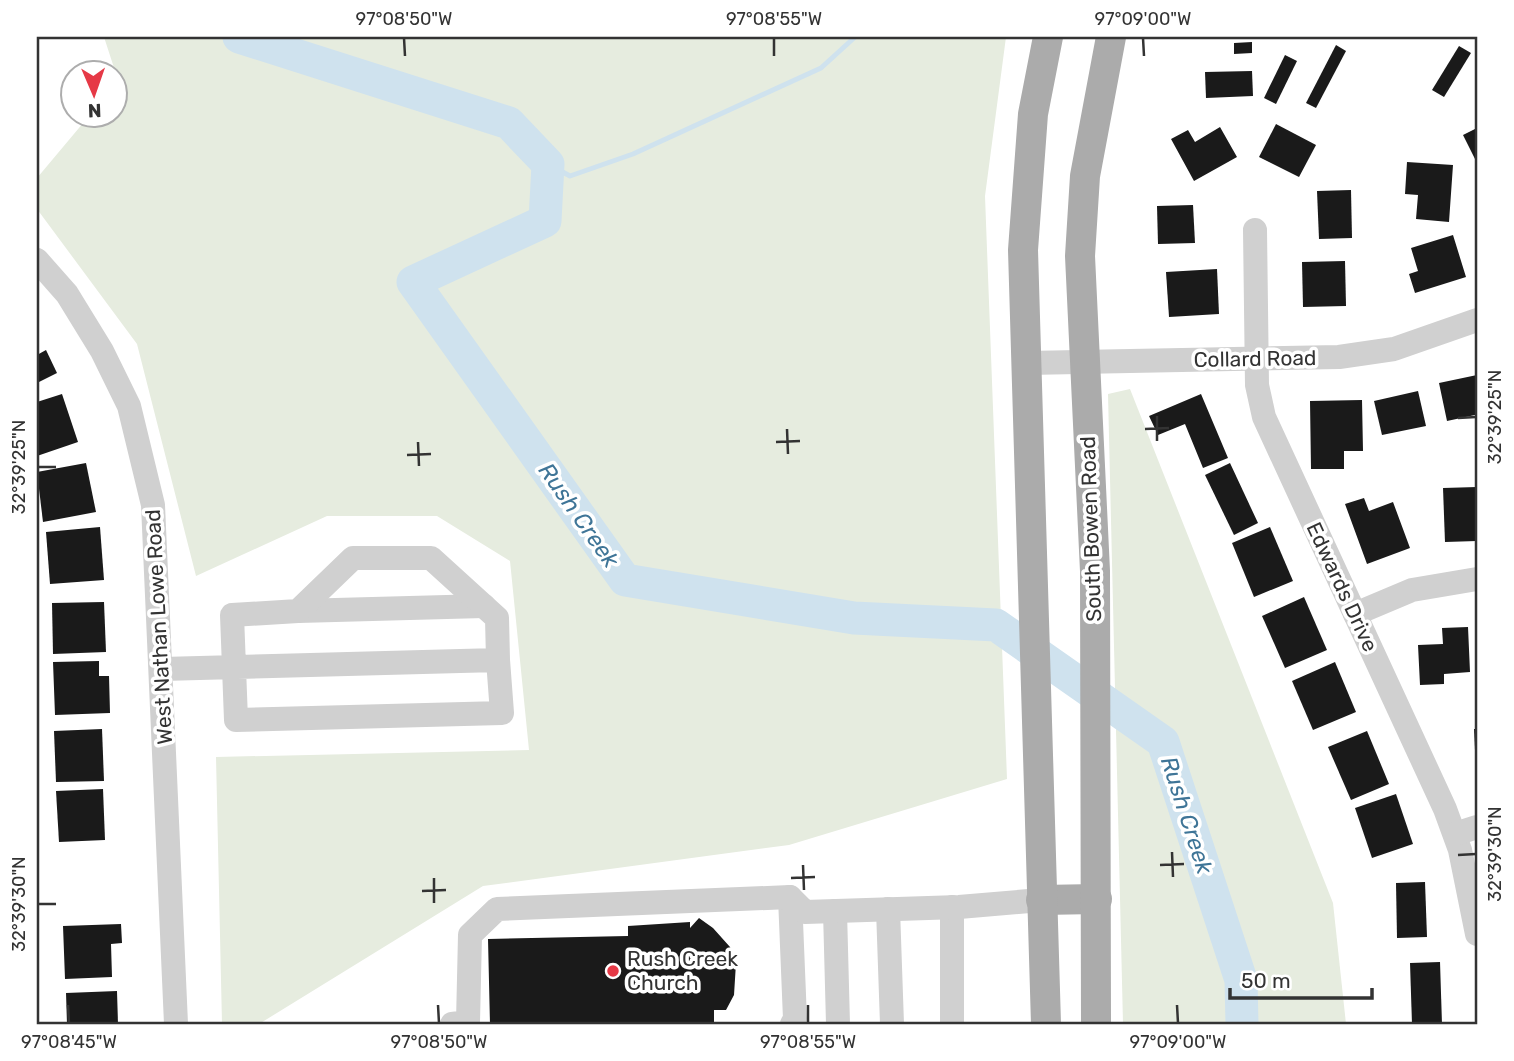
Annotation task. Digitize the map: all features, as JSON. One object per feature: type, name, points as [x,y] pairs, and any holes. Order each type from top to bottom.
[{"type":"main road","points":[[1045,1021],[1024,210],[1033,114],[1048,37]]},
{"type":"main road","name":"South Bowen Road","points":[[1096,1024],[1098,852],[1095,571],[1083,362],[1082,215],[1092,130],[1111,37]]},
{"type":"main road","points":[[1041,900],[1097,899]]},
{"type":"street","name":"Edwards Drive","points":[[1255,230],[1256,384],[1269,431],[1354,614],[1466,831],[1470,890],[1477,934]]},
{"type":"street","name":"West Nathan Lowe Road","points":[[37,260],[67,294],[95,340],[129,406],[153,505],[176,1024]]},
{"type":"street","name":"Collard Road","points":[[1027,363],[1339,357],[1394,349],[1477,320]]},
{"type":"street","points":[[298,611],[353,558],[431,558],[484,606],[497,618],[502,713],[236,720],[232,669],[233,615],[484,606]]},
{"type":"street","points":[[1354,614],[1412,590],[1477,579]]},
{"type":"street","points":[[162,669],[498,660]]},
{"type":"street","points":[[452,1024],[468,1022],[470,935],[497,909],[790,897],[805,912],[952,907],[1041,900]]},
{"type":"street","points":[[790,897],[795,1019],[792,1024]]},
{"type":"street","points":[[952,907],[952,1024]]},
{"type":"street","points":[[888,909],[892,1024]]},
{"type":"street","points":[[835,911],[838,1024]]},
{"type":"shaded area","points":[[104,37],[1006,37],[985,196],[1007,779],[789,845],[483,886],[259,1024],[222,1024],[216,757],[529,750],[510,561],[437,516],[327,516],[196,576],[137,344],[37,209],[37,178],[77,130],[130,130],[130,60],[111,60]]},
{"type":"shaded area","points":[[1130,389],[1333,903],[1346,1024],[1123,1024],[1108,394]]},
{"type":"building","points":[[1252,42],[1252,53],[1234,54],[1234,43]]},
{"type":"building","points":[[1336,45],[1346,51],[1316,108],[1306,103]]},
{"type":"building","points":[[1459,46],[1471,53],[1444,97],[1432,90]]},
{"type":"building","points":[[1285,55],[1297,61],[1276,104],[1264,98]]},
{"type":"building","points":[[1252,71],[1253,96],[1206,98],[1205,72]]},
{"type":"building","points":[[1276,124],[1316,145],[1299,177],[1259,157]]},
{"type":"building","points":[[1220,127],[1237,157],[1194,181],[1171,139],[1188,130],[1195,142]]},
{"type":"building","points":[[1477,128],[1477,163],[1463,135]]},
{"type":"building","points":[[1407,162],[1453,165],[1449,222],[1416,219],[1418,195],[1405,194]]},
{"type":"building","points":[[1351,190],[1352,238],[1319,239],[1317,191]]},
{"type":"building","points":[[1193,205],[1195,243],[1158,244],[1157,206]]},
{"type":"building","points":[[1453,235],[1466,277],[1415,293],[1409,274],[1418,271],[1411,248]]},
{"type":"building","points":[[1345,261],[1346,306],[1303,307],[1302,262]]},
{"type":"building","points":[[1217,269],[1219,314],[1169,317],[1166,272]]},
{"type":"building","points":[[46,350],[57,373],[37,383],[37,355]]},
{"type":"building","points":[[1477,375],[1477,421],[1475,415],[1447,421],[1439,383]]},
{"type":"building","points":[[1418,391],[1426,426],[1382,435],[1374,401]]},
{"type":"building","points":[[62,394],[78,442],[37,456],[37,402]]},
{"type":"building","points":[[1201,394],[1228,458],[1203,468],[1185,424],[1158,435],[1149,416]]},
{"type":"building","points":[[1362,400],[1363,451],[1344,451],[1344,469],[1311,469],[1310,401]]},
{"type":"building","points":[[86,463],[96,512],[43,522],[37,472]]},
{"type":"building","points":[[1230,463],[1258,523],[1234,535],[1205,475]]},
{"type":"building","points":[[1477,487],[1477,541],[1445,542],[1443,488]]},
{"type":"building","points":[[1364,498],[1369,511],[1393,502],[1410,548],[1367,564],[1345,504]]},
{"type":"building","points":[[100,527],[104,580],[50,584],[46,532]]},
{"type":"building","points":[[1270,527],[1293,581],[1254,597],[1232,543]]},
{"type":"building","points":[[1304,597],[1327,650],[1285,668],[1262,616]]},
{"type":"building","points":[[104,602],[106,652],[53,654],[52,603]]},
{"type":"building","points":[[1468,627],[1470,672],[1444,674],[1444,684],[1420,685],[1418,645],[1443,644],[1442,628]]},
{"type":"building","points":[[99,661],[99,676],[109,676],[110,713],[55,715],[53,662]]},
{"type":"building","points":[[1335,662],[1356,712],[1313,730],[1292,681]]},
{"type":"building","points":[[102,729],[104,781],[56,782],[54,731]]},
{"type":"building","points":[[1474,729],[1477,729],[1477,750],[1475,750]]},
{"type":"building","points":[[1367,731],[1389,784],[1351,800],[1328,747]]},
{"type":"building","points":[[103,789],[105,840],[59,842],[56,791]]},
{"type":"building","points":[[1396,794],[1413,844],[1372,858],[1355,808]]},
{"type":"building","points":[[1425,882],[1427,937],[1397,938],[1396,883]]},
{"type":"building","name":"Rush Creek Church","points":[[699,918],[713,928],[730,947],[736,963],[734,995],[726,1010],[714,1010],[714,1024],[490,1024],[488,939],[628,936],[628,926],[690,922],[690,928]]},
{"type":"building","points":[[121,924],[122,943],[111,944],[112,977],[65,979],[63,926]]},
{"type":"building","points":[[1440,962],[1442,1024],[1412,1024],[1410,963]]},
{"type":"building","points":[[117,991],[118,1024],[67,1024],[66,993]]},
{"type":"waterway","name":"Rush Creek","points":[[239,37],[509,123],[548,164],[545,221],[413,282],[625,580],[854,618],[996,625],[1163,742],[1241,980],[1242,1024]]},
{"type":"waterway","points":[[548,164],[570,176],[633,154],[821,68],[855,37]]},
{"type":"place","name":"Rush Creek Church","points":[[613,971]]}]
